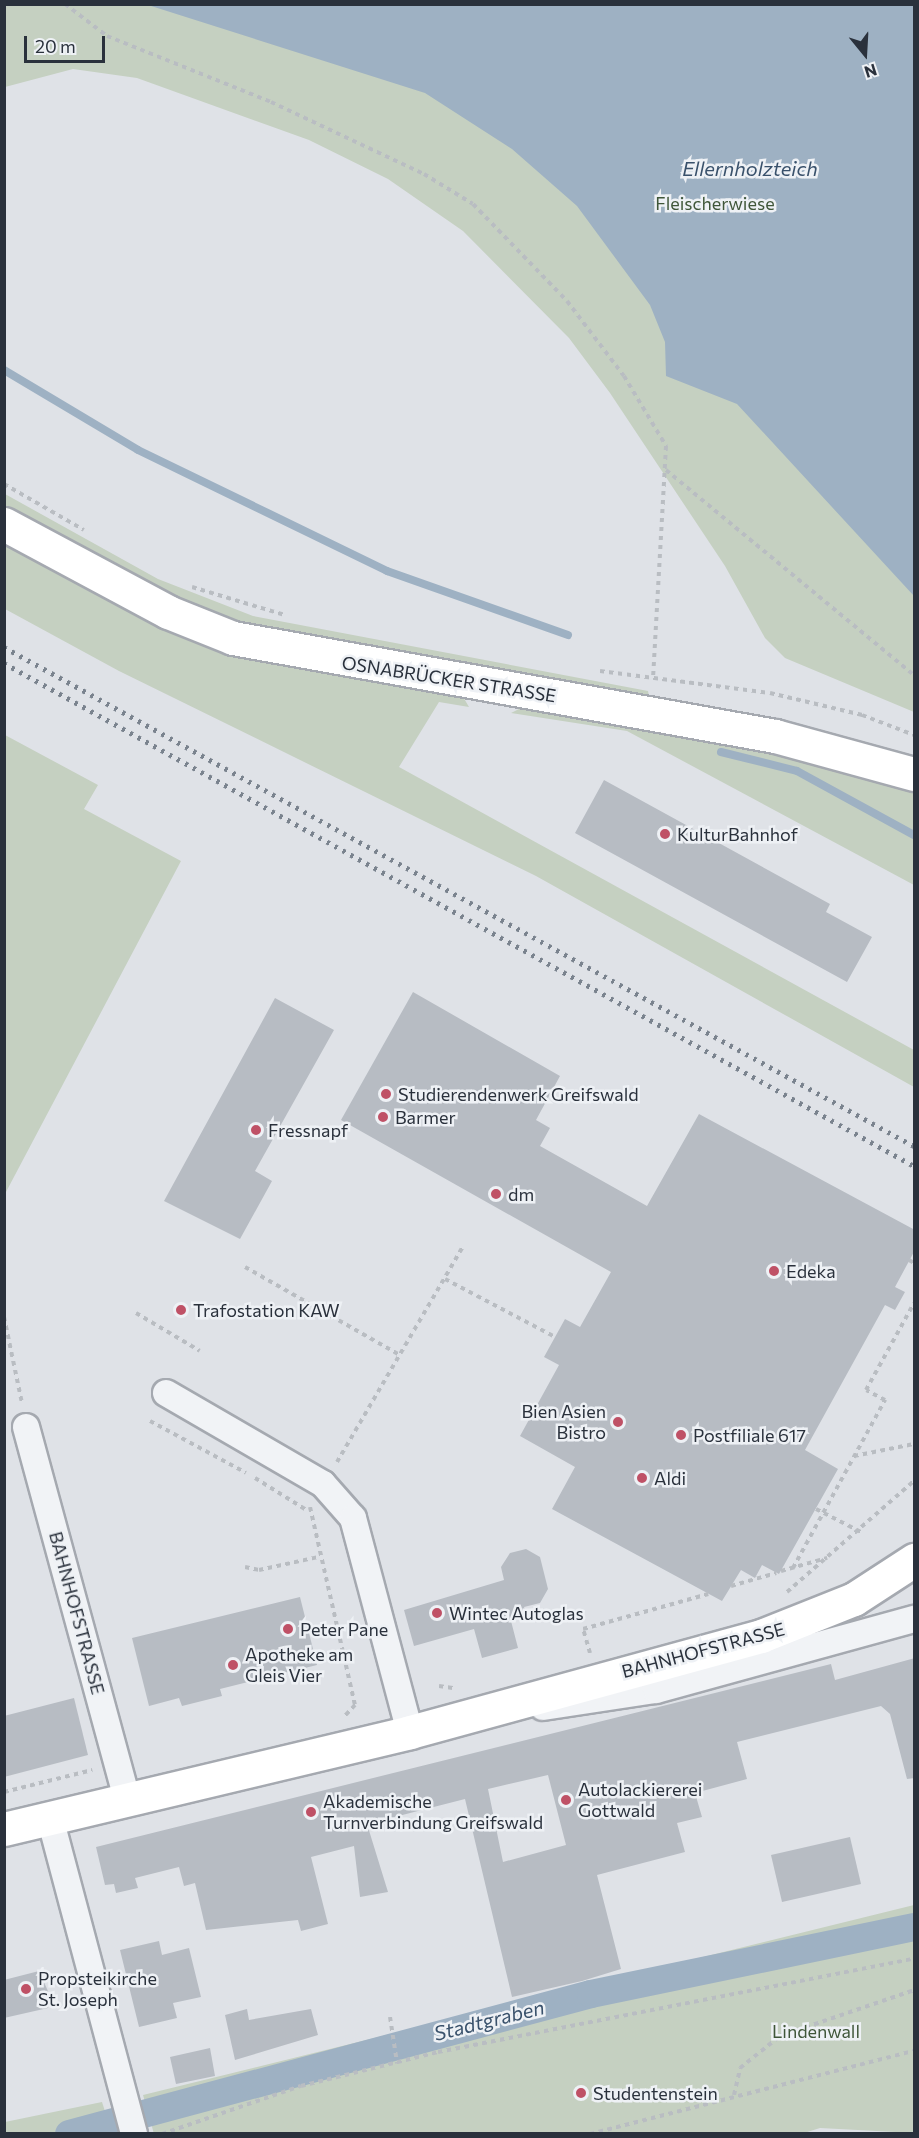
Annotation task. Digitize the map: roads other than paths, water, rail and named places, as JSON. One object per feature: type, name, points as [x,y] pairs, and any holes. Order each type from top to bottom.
[{"type":"main road","name":"OSNABRÜCKER STRASSE","points":[[4,524],[168,612],[233,638],[334,660],[775,736],[915,774]]},
{"type":"main road","name":"BAHNHOFSTRASSE","points":[[4,1829],[410,1732],[817,1617],[915,1560]]},
{"type":"street","points":[[166,1393],[323,1484],[353,1518],[410,1732]]},
{"type":"street","name":"BAHNHOFSTRASSE","points":[[27,1427],[127,1799]]},
{"type":"street","name":"BAHNHOFSTRASSE","points":[[480,1713],[608,1700],[915,1619]]},
{"type":"street","points":[[50,1818],[134,2133]]},
{"type":"water","name":"Ellernholzteich","points":[[148,5],[914,5],[914,596],[737,404],[666,376],[665,342],[650,305],[577,206],[512,149],[425,93]]},
{"type":"waterway","points":[[4,370],[138,450],[387,571],[568,635]]},
{"type":"waterway","points":[[721,752],[797,771],[914,835]]},
{"type":"waterway","name":"Stadtgraben","points":[[69,2134],[591,1994],[914,1927]]},
{"type":"railway","points":[[4,647],[914,1146]]},
{"type":"railway","points":[[4,663],[914,1166]]},
{"type":"place","name":"KulturBahnhof","points":[[665,834]]},
{"type":"place","name":"Studierendenwerk Greifswald","points":[[386,1094]]},
{"type":"place","name":"Barmer","points":[[383,1117]]},
{"type":"place","name":"Fressnapf","points":[[256,1130]]},
{"type":"place","name":"dm","points":[[496,1194]]},
{"type":"place","name":"Edeka","points":[[774,1271]]},
{"type":"place","name":"Trafostation KAW","points":[[181,1310]]},
{"type":"place","name":"Bien Asien Bistro","points":[[618,1422]]},
{"type":"place","name":"Postfiliale 617","points":[[681,1435]]},
{"type":"place","name":"Aldi","points":[[642,1478]]},
{"type":"place","name":"Wintec Autoglas","points":[[437,1613]]},
{"type":"place","name":"Peter Pane","points":[[288,1629]]},
{"type":"place","name":"Apotheke am Gleis Vier","points":[[233,1665]]},
{"type":"place","name":"Autolackiererei Gottwald","points":[[566,1800]]},
{"type":"place","name":"Akademische Turnverbindung Greifswald","points":[[311,1812]]},
{"type":"place","name":"Propsteikirche St. Joseph","points":[[26,1989]]},
{"type":"place","name":"Studentenstein","points":[[581,2093]]},
{"type":"park label","name":"Fleischerwiese","points":[[715,203]]},
{"type":"park label","name":"Lindenwall","points":[[816,2031]]}]
